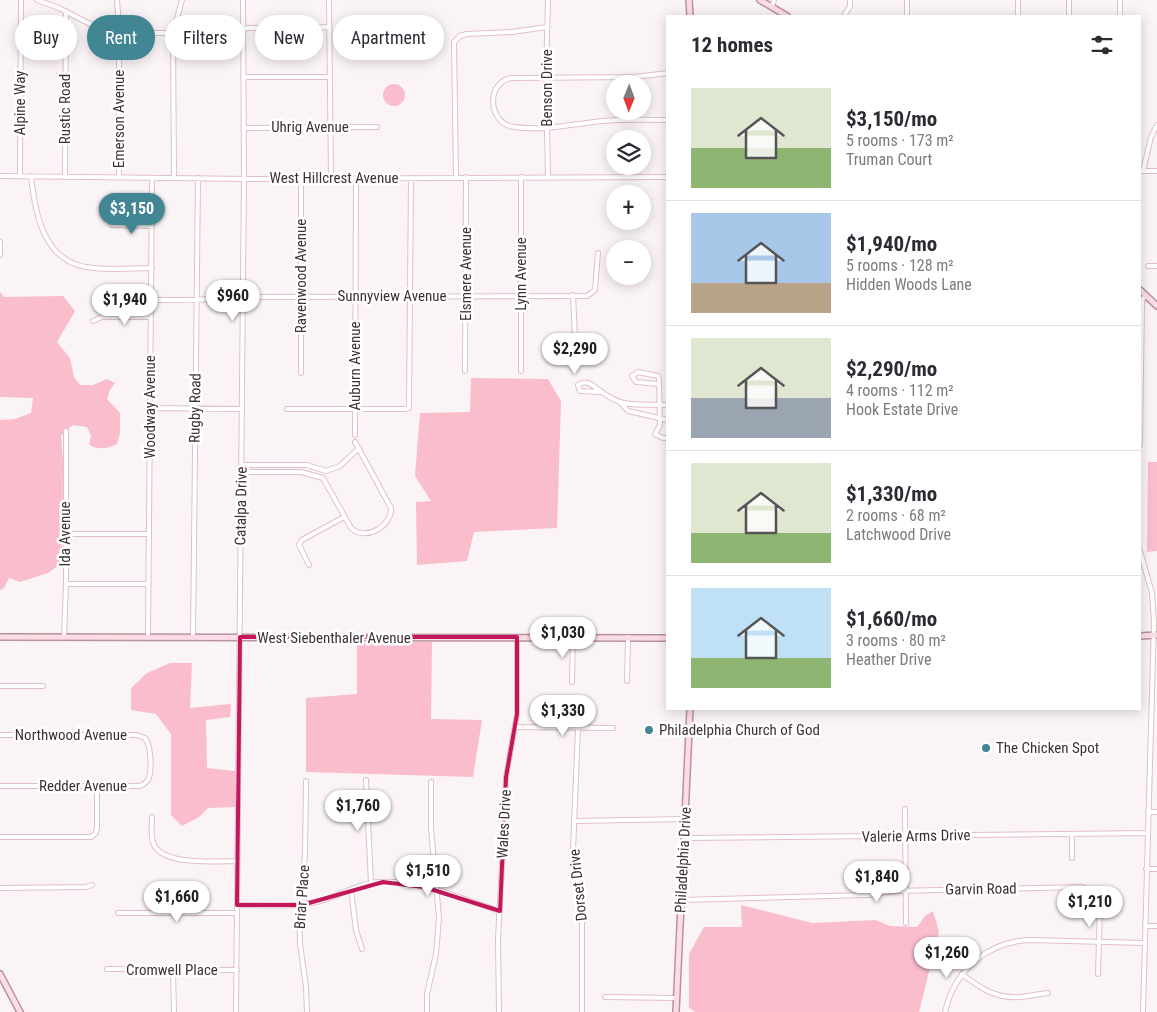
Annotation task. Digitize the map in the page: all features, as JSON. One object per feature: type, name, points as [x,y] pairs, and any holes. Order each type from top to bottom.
[{"type":"main road","points":[[689,0],[690,15]]},
{"type":"main road","points":[[760,0],[785,15]]},
{"type":"main road","points":[[1141,291],[1157,306]]},
{"type":"main road","points":[[1141,636],[1155,636]]},
{"type":"main road","name":"West Siebenthaler Avenue","points":[[0,637],[666,638]]},
{"type":"main road","name":"Philadelphia Drive","points":[[676,1012],[690,710]]},
{"type":"main road","points":[[0,974],[20,1012]]},
{"type":"street","name":"Alpine Way","points":[[20,176],[21,0]]},
{"type":"street","points":[[37,0],[66,11],[87,22]]},
{"type":"street","points":[[58,0],[59,8]]},
{"type":"street","name":"Emerson Avenue","points":[[117,0],[117,15]]},
{"type":"street","points":[[178,15],[182,0]]},
{"type":"street","name":"Catalpa Drive","points":[[243,0],[243,15]]},
{"type":"street","points":[[329,0],[331,178]]},
{"type":"street","name":"Benson Drive","points":[[548,0],[546,78],[548,177]]},
{"type":"street","points":[[772,7],[774,0]]},
{"type":"street","points":[[845,15],[850,6],[850,0]]},
{"type":"street","points":[[907,0],[907,15]]},
{"type":"street","points":[[1018,0],[1018,15]]},
{"type":"street","points":[[1069,0],[1069,15]]},
{"type":"street","points":[[1120,0],[1120,15]]},
{"type":"street","name":"Rustic Road","points":[[65,177],[66,11]]},
{"type":"street","points":[[245,29],[329,27]]},
{"type":"street","points":[[456,177],[454,42],[459,37],[467,34],[533,30],[547,27]]},
{"type":"street","name":"Emerson Avenue","points":[[118,60],[119,177]]},
{"type":"street","points":[[173,60],[174,178]]},
{"type":"street","name":"Catalpa Drive","points":[[236,1012],[242,472],[244,60]]},
{"type":"street","points":[[666,73],[634,77],[512,78],[505,80],[495,91],[492,101],[496,116],[501,122],[514,128],[566,127],[606,120],[666,120]]},
{"type":"street","points":[[244,77],[330,77]]},
{"type":"street","points":[[1157,126],[1150,141],[1142,171],[1157,171]]},
{"type":"street","name":"Uhrig Avenue","points":[[244,128],[377,127]]},
{"type":"street","name":"West Hillcrest Avenue","points":[[0,176],[152,178],[666,177]]},
{"type":"street","points":[[31,176],[42,230],[48,243],[58,254],[72,263],[88,268],[152,268]]},
{"type":"street","name":"Elsmere Avenue","points":[[466,177],[466,371]]},
{"type":"street","name":"Lynn Avenue","points":[[521,177],[521,371]]},
{"type":"street","name":"Woodway Avenue","points":[[148,637],[152,178]]},
{"type":"street","name":"Rugby Road","points":[[193,637],[198,178]]},
{"type":"street","name":"Ravenwood Avenue","points":[[300,373],[301,178]]},
{"type":"street","name":"Auburn Avenue","points":[[355,434],[356,178]]},
{"type":"street","points":[[288,409],[409,408],[411,178]]},
{"type":"street","points":[[112,225],[152,226]]},
{"type":"street","points":[[0,242],[0,255]]},
{"type":"street","name":"Sunnyview Avenue","points":[[151,300],[356,296],[587,296],[595,290],[598,253]]},
{"type":"street","points":[[1148,266],[1157,266]]},
{"type":"street","points":[[573,295],[574,336]]},
{"type":"street","points":[[1141,372],[1142,300],[1146,295]]},
{"type":"street","points":[[93,321],[102,317],[151,317]]},
{"type":"street","points":[[659,384],[636,382],[632,376],[638,372],[656,375],[659,379],[660,425],[655,435],[666,438]]},
{"type":"street","points":[[602,392],[580,391],[578,384],[584,382],[590,384],[625,404],[666,405]]},
{"type":"street","points":[[619,402],[628,411],[666,420]]},
{"type":"street","points":[[150,408],[242,409]]},
{"type":"street","name":"Ida Avenue","points":[[64,637],[66,432]]},
{"type":"street","points":[[242,472],[301,472],[322,478],[344,517],[355,532],[366,534],[373,532],[384,524],[391,514],[391,506],[355,442]]},
{"type":"street","points":[[242,465],[300,465],[326,471],[340,466],[359,448]]},
{"type":"street","points":[[322,478],[326,471]]},
{"type":"street","points":[[310,565],[299,545],[302,540],[344,517]]},
{"type":"street","points":[[66,534],[149,534]]},
{"type":"street","points":[[1141,555],[1153,602],[1155,636],[1146,869],[1143,1012]]},
{"type":"street","points":[[66,584],[148,584]]},
{"type":"street","name":"Wales Drive","points":[[499,1012],[500,911],[506,777],[516,727],[517,637]]},
{"type":"street","points":[[572,637],[572,682]]},
{"type":"street","points":[[627,681],[628,637]]},
{"type":"street","points":[[0,686],[43,686]]},
{"type":"street","points":[[516,727],[613,728]]},
{"type":"street","name":"Dorset Drive","points":[[578,728],[573,858],[582,908],[582,1012]]},
{"type":"street","name":"Northwood Avenue","points":[[0,735],[143,736]]},
{"type":"street","name":"Redder Avenue","points":[[0,786],[138,786],[147,781],[149,777],[150,746],[143,736]]},
{"type":"street","points":[[1150,754],[1157,754]]},
{"type":"street","points":[[366,780],[371,883]]},
{"type":"street","name":"Briar Place","points":[[306,781],[306,855],[299,905],[300,944],[307,994],[307,1012]]},
{"type":"street","points":[[427,1012],[427,994],[438,936],[431,828],[431,782]]},
{"type":"street","points":[[0,837],[91,837],[96,833],[97,827],[98,786]]},
{"type":"street","points":[[905,809],[906,923]]},
{"type":"street","points":[[1148,812],[1157,812]]},
{"type":"street","points":[[152,817],[153,841],[160,852],[189,860],[237,861]]},
{"type":"street","points":[[575,822],[685,819]]},
{"type":"street","points":[[1072,834],[1072,858]]},
{"type":"street","name":"Valerie Arms Drive","points":[[684,838],[1148,834]]},
{"type":"street","points":[[1146,869],[1157,869]]},
{"type":"street","points":[[237,904],[299,905],[323,901],[371,883],[394,882],[436,890],[500,911]]},
{"type":"street","points":[[0,888],[86,888],[92,885]]},
{"type":"street","name":"Garvin Road","points":[[681,900],[868,895],[906,891],[1072,887],[1088,889],[1098,900],[1100,906],[1099,942]]},
{"type":"street","points":[[351,890],[356,930],[362,949]]},
{"type":"street","points":[[118,913],[236,913]]},
{"type":"street","points":[[1145,926],[1157,926]]},
{"type":"street","points":[[945,1012],[950,994],[962,974],[974,962],[991,950],[1015,942],[1029,940],[1144,943]]},
{"type":"street","points":[[1098,974],[1099,942]]},
{"type":"street","points":[[962,947],[974,962]]},
{"type":"street","name":"Cromwell Place","points":[[107,969],[237,970]]},
{"type":"street","points":[[173,970],[174,1012]]},
{"type":"street","points":[[962,974],[986,992],[996,995],[1018,997],[1048,993]]},
{"type":"street","points":[[605,997],[676,998]]},
{"type":"highlighted area","points":[[240,637],[517,637],[517,714],[506,777],[500,911],[424,887],[383,882],[302,905],[237,905]]},
{"type":"shaded area","points":[[394,84],[402,87],[405,95],[402,103],[394,106],[386,103],[383,95],[386,87]]},
{"type":"shaded area","points":[[0,292],[4,297],[63,296],[75,311],[57,342],[70,358],[74,377],[80,385],[93,385],[107,379],[115,383],[107,399],[120,413],[120,433],[117,444],[103,448],[89,445],[91,436],[87,427],[73,425],[61,435],[63,462],[62,563],[48,573],[20,582],[9,578],[4,588],[0,590],[0,420],[15,419],[31,413],[33,398],[0,397]]},
{"type":"shaded area","points":[[471,378],[548,379],[561,401],[557,528],[474,532],[467,561],[417,565],[416,502],[431,501],[415,476],[420,413],[470,412]]},
{"type":"shaded area","points":[[1148,462],[1157,462],[1157,551],[1147,552]]},
{"type":"shaded area","points":[[357,642],[432,642],[431,719],[482,720],[473,777],[306,772],[306,698],[357,694]]},
{"type":"shaded area","points":[[170,663],[192,663],[190,708],[231,704],[230,717],[206,720],[207,768],[235,771],[235,807],[208,808],[199,817],[182,826],[171,815],[171,734],[156,714],[131,710],[131,688],[147,673]]},
{"type":"shaded area","points":[[741,905],[812,923],[875,920],[890,926],[917,927],[925,916],[933,911],[939,931],[919,1012],[695,1012],[689,1008],[689,954],[704,927],[742,927]]},
{"type":"place","name":"Philadelphia Church of God","points":[[649,730]]},
{"type":"place","name":"The Chicken Spot","points":[[986,748]]}]
